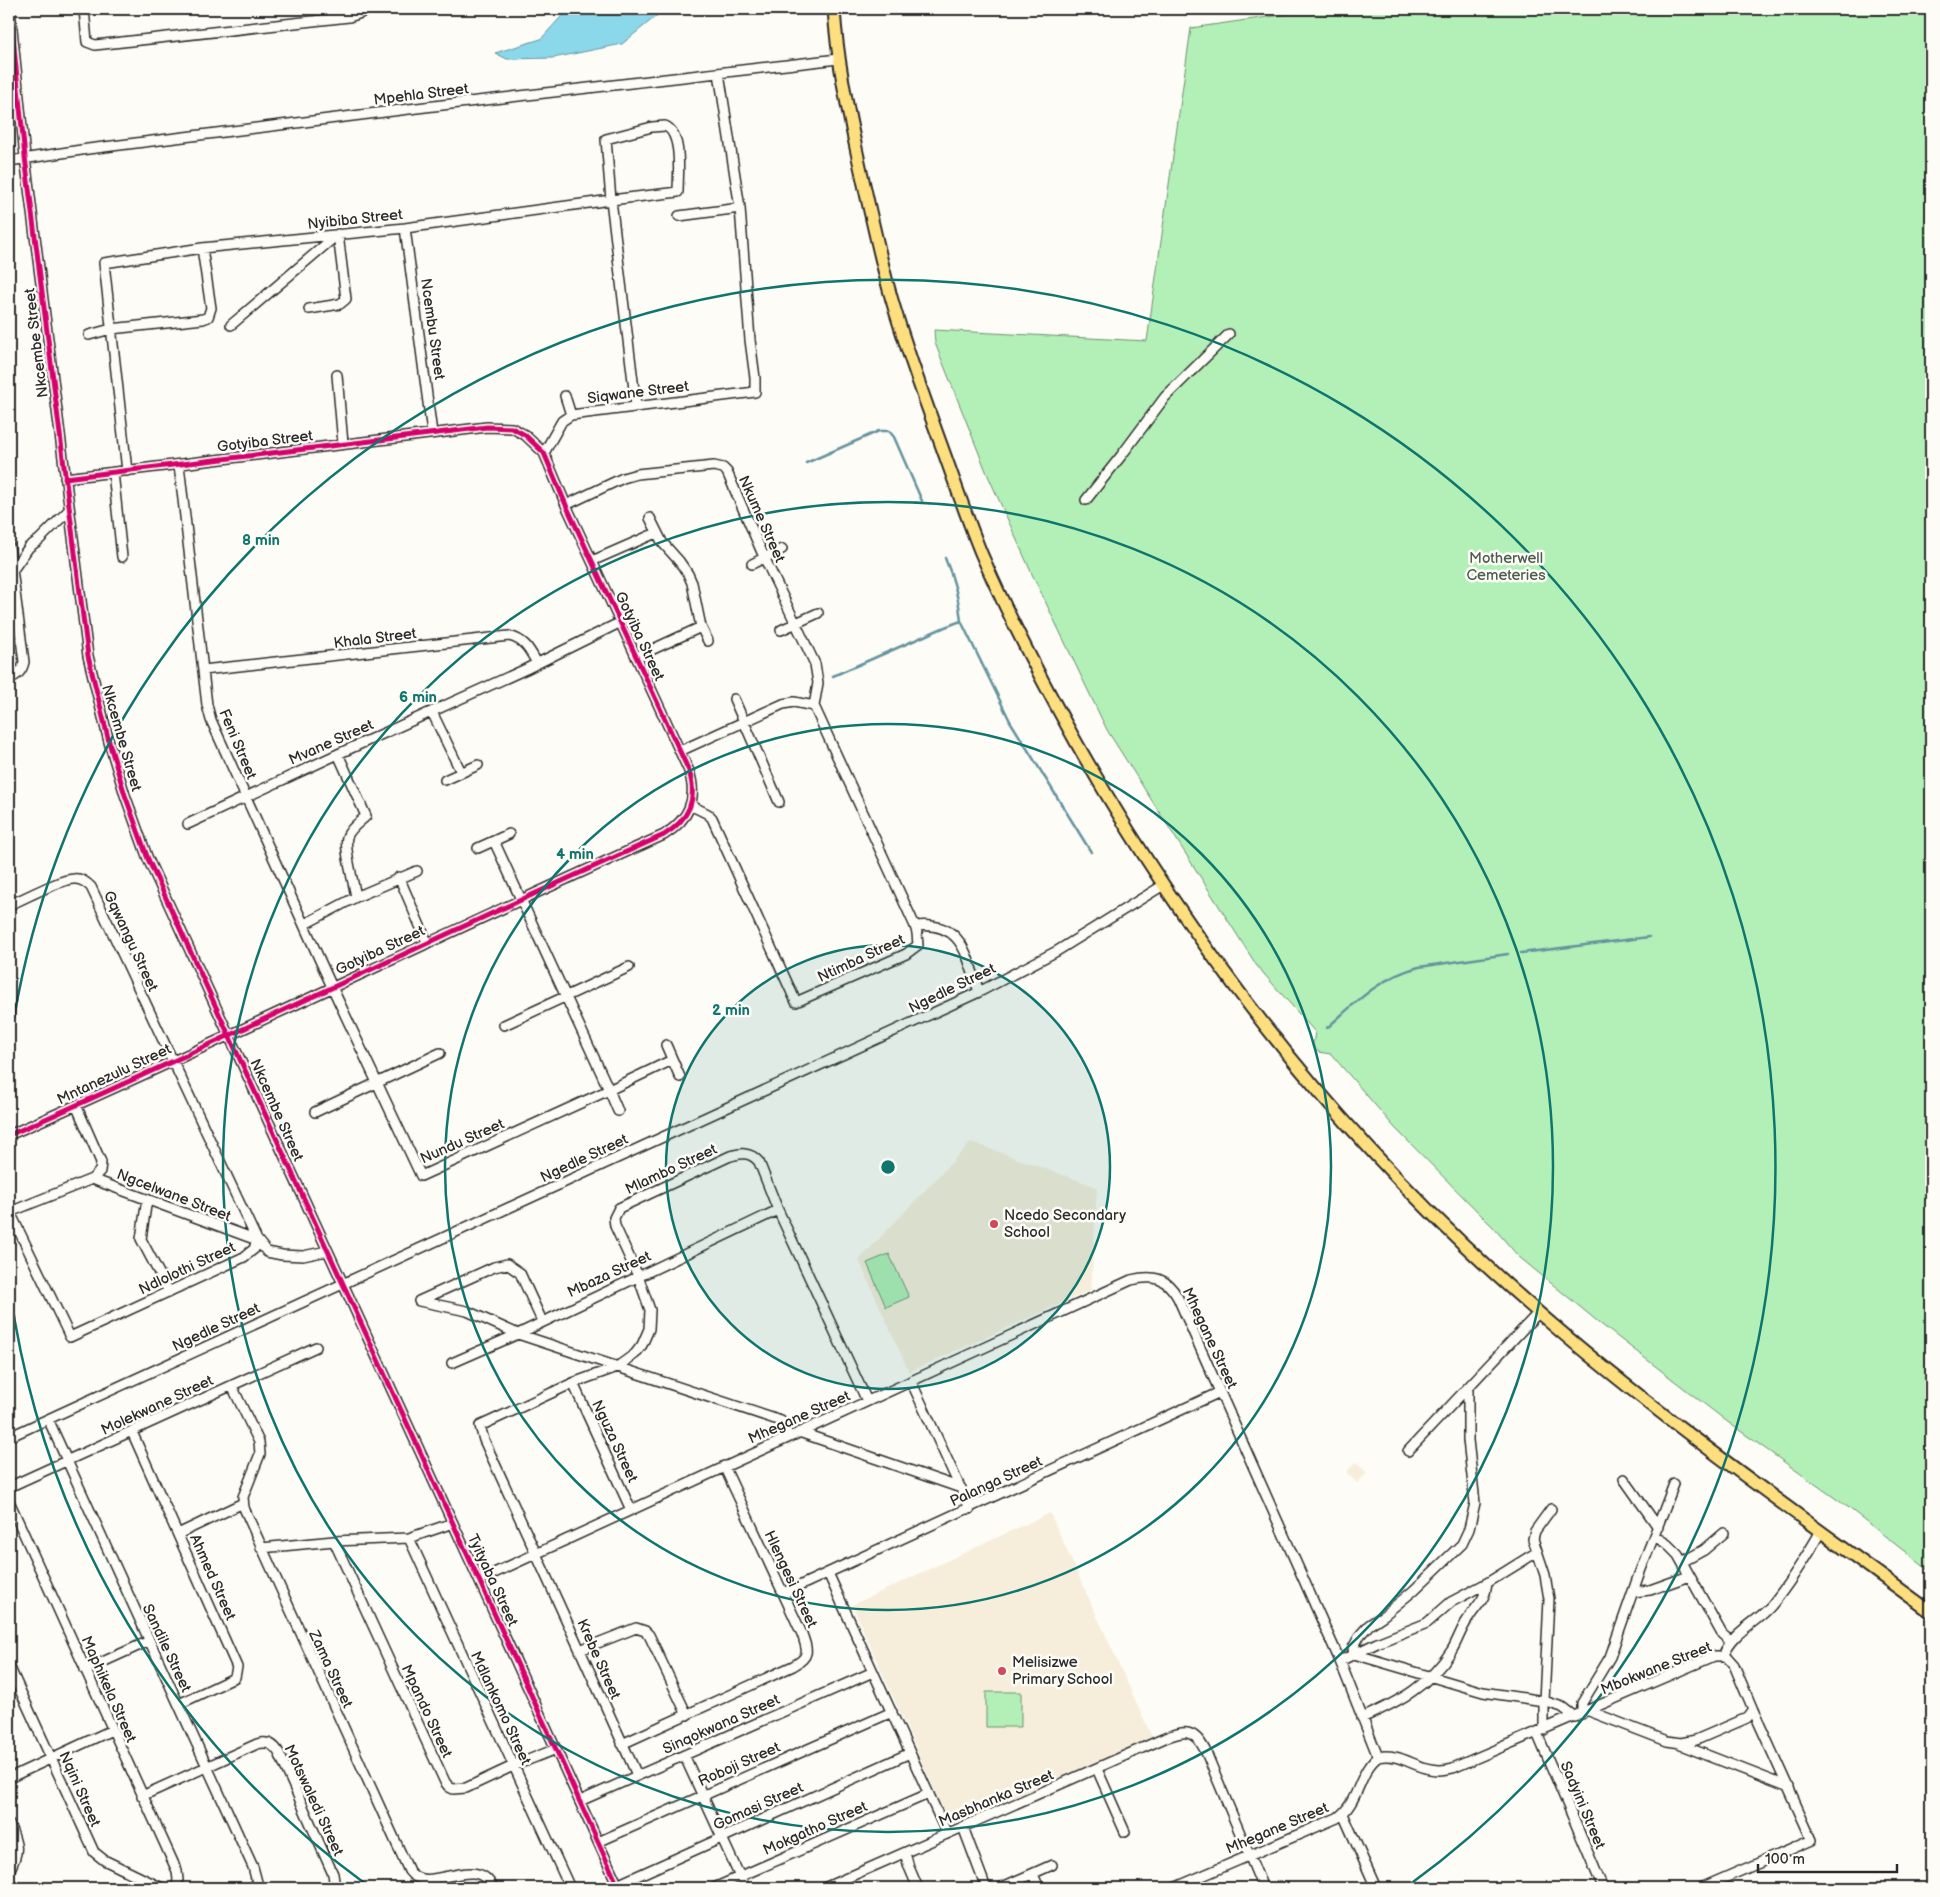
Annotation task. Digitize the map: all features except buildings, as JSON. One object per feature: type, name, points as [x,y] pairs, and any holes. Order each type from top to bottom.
[{"type":"main road","points":[[834,9],[838,59],[865,192],[888,286],[913,367],[974,533],[1015,626],[1045,685],[1105,793],[1162,886],[1268,1032],[1332,1107],[1425,1208],[1490,1270],[1630,1389],[1931,1612]]},
{"type":"street","name":"Nkcembe Street","points":[[10,9],[12,59],[26,157],[88,656],[108,742],[148,860],[342,1284]]},
{"type":"street","points":[[84,9],[87,42],[95,45],[349,17],[366,9]]},
{"type":"street","name":"Mpehla Street","points":[[9,161],[26,157],[426,107],[838,59]]},
{"type":"street","points":[[680,216],[740,208],[719,73]]},
{"type":"street","name":"Nyibiba Street","points":[[127,471],[104,263],[202,248],[405,228],[678,192],[676,136],[669,128],[652,127],[606,139],[612,200]]},
{"type":"street","points":[[612,200],[636,406]]},
{"type":"street","name":"Siqwane Street","points":[[544,452],[562,421],[570,416],[755,392],[740,208]]},
{"type":"street","name":"Ncembu Street","points":[[405,228],[432,433]]},
{"type":"street","points":[[310,309],[340,304],[346,299],[338,234]]},
{"type":"street","points":[[231,325],[338,234]]},
{"type":"street","points":[[89,335],[111,329],[208,317],[211,308],[202,248]]},
{"type":"street","points":[[1086,500],[1164,397],[1229,334]]},
{"type":"street","points":[[338,375],[343,444]]},
{"type":"street","points":[[565,396],[570,416]]},
{"type":"street","name":"Gotyiba Street","points":[[65,478],[432,433],[487,427],[512,428],[525,435],[544,452],[566,505],[690,771],[693,783],[690,805],[683,820],[676,828],[664,835],[427,942],[229,1035]]},
{"type":"street","name":"Feni Street","points":[[179,465],[207,706],[211,720],[332,987]]},
{"type":"street","name":"Nkume Street","points":[[566,505],[623,478],[637,474],[706,466],[719,466],[727,472],[764,557],[818,670],[814,706]]},
{"type":"street","points":[[113,472],[122,557]]},
{"type":"street","points":[[12,571],[29,547],[39,540],[69,510]]},
{"type":"street","points":[[650,518],[656,533],[666,548],[679,561],[692,582],[701,627],[708,641]]},
{"type":"street","points":[[592,561],[656,533]]},
{"type":"street","points":[[9,546],[12,571],[11,591],[24,662],[20,672],[16,676],[9,678]]},
{"type":"street","points":[[752,564],[782,549]]},
{"type":"street","points":[[781,630],[818,613]]},
{"type":"street","name":"Mvane Street","points":[[188,824],[432,712],[620,622]]},
{"type":"street","points":[[636,657],[701,627]]},
{"type":"street","name":"Khala Street","points":[[204,670],[509,636],[527,644],[536,663]]},
{"type":"street","points":[[734,699],[779,802]]},
{"type":"street","points":[[680,751],[789,703],[814,706]]},
{"type":"street","name":"Ntimba Street","points":[[690,805],[712,818],[796,1002],[915,949],[918,945],[918,939],[914,926],[814,706]]},
{"type":"street","points":[[432,712],[461,772]]},
{"type":"street","points":[[338,754],[366,816],[351,830],[347,837],[356,897]]},
{"type":"street","points":[[445,780],[478,765]]},
{"type":"street","points":[[478,848],[509,834]]},
{"type":"street","points":[[494,841],[618,1111]]},
{"type":"street","points":[[305,924],[356,897],[417,870]]},
{"type":"street","name":"Gqwangu Street","points":[[9,906],[68,880],[75,878],[87,882],[171,1062]]},
{"type":"street","points":[[399,878],[427,942]]},
{"type":"street","name":"Ngedle Street","points":[[9,1437],[979,992],[1057,951],[1162,886]]},
{"type":"street","points":[[914,926],[934,925],[951,931],[965,950],[979,992]]},
{"type":"street","points":[[504,1025],[629,967]]},
{"type":"street","name":"Nundu Street","points":[[332,987],[421,1176],[672,1060]]},
{"type":"street","name":"Mntanezulu Street","points":[[9,1136],[229,1035]]},
{"type":"street","points":[[666,1045],[680,1077]]},
{"type":"street","points":[[315,1112],[440,1053]]},
{"type":"street","name":"Ndlolothi Street","points":[[9,1211],[70,1338],[244,1257],[254,1249],[257,1240],[171,1062]]},
{"type":"street","points":[[76,1105],[101,1162],[100,1171],[92,1179]]},
{"type":"street","name":"Mlambo Street","points":[[536,1553],[484,1440],[480,1426],[573,1383],[617,1366],[635,1354],[642,1345],[649,1329],[651,1318],[649,1303],[615,1226],[614,1218],[619,1208],[728,1158],[743,1153],[754,1156],[759,1162],[778,1210],[867,1401]]},
{"type":"street","name":"Ngcelwane Street","points":[[9,1211],[92,1179],[257,1240],[267,1252],[304,1256],[327,1251]]},
{"type":"street","points":[[147,1200],[141,1239],[169,1292]]},
{"type":"street","name":"Mbaza Street","points":[[452,1364],[778,1210]]},
{"type":"street","points":[[542,1321],[520,1273],[507,1264],[494,1267],[419,1301],[467,1311],[518,1334],[781,1421],[789,1437]]},
{"type":"street","name":"Mhegane Street","points":[[479,1580],[1132,1280],[1151,1277],[1167,1282],[1174,1290],[1340,1661],[1378,1757],[1372,1762],[1351,1804],[1343,1814],[1308,1832],[1174,1888]]},
{"type":"street","name":"Tyityaba Street","points":[[342,1284],[618,1887]]},
{"type":"street","points":[[1408,1451],[1538,1312]]},
{"type":"street","name":"Molekwane Street","points":[[9,1487],[316,1347]]},
{"type":"street","points":[[911,1381],[970,1509]]},
{"type":"street","name":"Nguza Street","points":[[573,1383],[631,1510]]},
{"type":"street","points":[[178,1534],[243,1503],[260,1448],[256,1435],[232,1386]]},
{"type":"street","points":[[1354,1654],[1353,1648],[1369,1625],[1413,1591],[1462,1544],[1469,1529],[1475,1503],[1468,1440],[1468,1387]]},
{"type":"street","name":"Palanga Street","points":[[784,1593],[970,1509],[1220,1392]]},
{"type":"street","name":"Sandile Street","points":[[48,1419],[256,1875],[256,1888]]},
{"type":"street","name":"Ahmed Street","points":[[132,1432],[237,1666],[235,1677],[179,1704]]},
{"type":"street","points":[[799,1432],[961,1488]]},
{"type":"street","name":"Hlengesi Street","points":[[622,1744],[792,1666],[804,1659],[807,1651],[784,1593],[724,1466]]},
{"type":"street","points":[[1624,1480],[1658,1527]]},
{"type":"street","points":[[1582,1714],[1582,1703],[1610,1657],[1674,1484]]},
{"type":"street","name":"Maphikela Street","points":[[9,1501],[177,1871],[178,1880],[176,1888]]},
{"type":"street","name":"Zama Street","points":[[243,1503],[261,1548],[408,1871],[412,1885],[478,1875],[487,1878],[493,1888]]},
{"type":"street","points":[[1540,1732],[1544,1701],[1549,1599],[1545,1575],[1534,1539],[1535,1531],[1551,1509]]},
{"type":"street","points":[[261,1548],[334,1541],[409,1538],[453,1523]]},
{"type":"street","points":[[1723,1656],[1730,1641],[1738,1632],[1756,1622],[1771,1605],[1803,1562],[1821,1531]]},
{"type":"street","points":[[1682,1562],[1704,1550],[1724,1533]]},
{"type":"street","points":[[1654,1536],[1667,1544],[1678,1555],[1722,1634],[1730,1641]]},
{"type":"street","name":"Mdlankomo Street","points":[[409,1538],[570,1888]]},
{"type":"street","name":"Mpando Street","points":[[334,1541],[449,1788],[466,1788],[556,1749]]},
{"type":"street","points":[[1340,1661],[1427,1622],[1451,1602],[1487,1583],[1537,1552]]},
{"type":"street","name":"Krebe Street","points":[[536,1553],[637,1776]]},
{"type":"street","points":[[828,1573],[947,1834]]},
{"type":"street","points":[[1633,1592],[1650,1590],[1689,1576]]},
{"type":"street","points":[[1362,1718],[1390,1706],[1412,1693],[1432,1677],[1452,1650],[1467,1619],[1486,1596],[1487,1583]]},
{"type":"street","points":[[580,1650],[636,1628],[646,1631],[687,1715]]},
{"type":"street","points":[[85,1670],[149,1641]]},
{"type":"street","points":[[1354,1654],[1484,1692],[1544,1701],[1676,1743],[1789,1787]]},
{"type":"street","name":"Mbokwane Street","points":[[1378,1757],[1395,1757],[1431,1770],[1445,1770],[1462,1765],[1540,1732],[1714,1656],[1723,1656],[1731,1660],[1734,1665],[1812,1840],[1701,1888]]},
{"type":"street","name":"Nqini Street","points":[[9,1666],[94,1852],[104,1860],[162,1888]]},
{"type":"street","name":"Sinqokwana Street","points":[[580,1801],[873,1672]]},
{"type":"street","points":[[1676,1743],[1696,1740],[1747,1718],[1753,1710]]},
{"type":"street","name":"Roboji Street","points":[[598,1842],[892,1712]]},
{"type":"street","points":[[9,1778],[112,1730]]},
{"type":"street","name":"Masbhanka Street","points":[[824,1888],[1185,1732],[1193,1734],[1200,1739],[1248,1856]]},
{"type":"street","name":"Sadyini Street","points":[[1540,1732],[1603,1888]]},
{"type":"street","name":"Motswaledi Street","points":[[142,1796],[257,1744],[268,1743],[276,1748],[333,1874],[335,1888]]},
{"type":"street","name":"Gomasi Street","points":[[618,1887],[910,1753]]},
{"type":"street","points":[[684,1755],[745,1888]]},
{"type":"street","points":[[1097,1769],[1125,1832]]},
{"type":"street","name":"Mokgatho Street","points":[[714,1888],[928,1794]]},
{"type":"street","points":[[1343,1814],[1372,1887]]},
{"type":"street","points":[[9,1824],[18,1852],[9,1871]]},
{"type":"street","points":[[962,1827],[986,1888]]},
{"type":"street","points":[[906,1853],[909,1867],[918,1888]]},
{"type":"street","points":[[1248,1856],[1263,1888]]},
{"type":"street","points":[[1000,1888],[1052,1865]]},
{"type":"street","points":[[1033,1874],[1039,1888]]},
{"type":"shaded area","name":"Ncedo Secondary School","points":[[971,1142],[1097,1187],[1091,1290],[909,1372],[859,1260]]},
{"type":"shaded area","points":[[1356,1462],[1367,1473],[1357,1483],[1346,1472]]},
{"type":"shaded area","name":"Melisizwe Primary School","points":[[1050,1513],[1152,1737],[950,1825],[852,1605]]},
{"type":"green space","name":"Motherwell Cemeteries","points":[[1324,9],[1931,9],[1931,1572],[1849,1508],[1729,1423],[1602,1325],[1518,1256],[1493,1227],[1395,1128],[1331,1054],[1318,1052],[1313,1045],[1315,1032],[1257,966],[1107,730],[1032,574],[986,471],[935,343],[934,330],[1147,341],[1191,28]]},
{"type":"green space","points":[[889,1254],[909,1297],[886,1307],[867,1263]]},
{"type":"green space","points":[[986,1692],[1021,1692],[1021,1727],[986,1727]]},
{"type":"water","points":[[568,9],[665,9],[622,44],[553,58],[507,59],[495,53],[541,39]]},
{"type":"waterway","points":[[806,463],[879,431],[889,431],[894,437],[922,501]]},
{"type":"waterway","points":[[945,558],[956,589],[961,621]]},
{"type":"waterway","points":[[833,676],[961,621],[1010,721],[1091,852]]},
{"type":"waterway","points":[[1521,953],[1649,937]]},
{"type":"waterway","points":[[1327,1028],[1369,992],[1405,971],[1419,967],[1508,954]]},
{"type":"cycle path","points":[[10,9],[25,157],[88,656],[109,742],[125,795],[148,859],[619,1888]]},
{"type":"cycle path","points":[[9,1135],[664,835],[680,822],[692,800],[692,781],[689,771],[566,505],[544,453],[525,435],[512,428],[487,427],[65,478]]},
{"type":"place","name":"Ncedo Secondary School","points":[[994,1224]]},
{"type":"place","name":"Melisizwe Primary School","points":[[1002,1671]]}]
